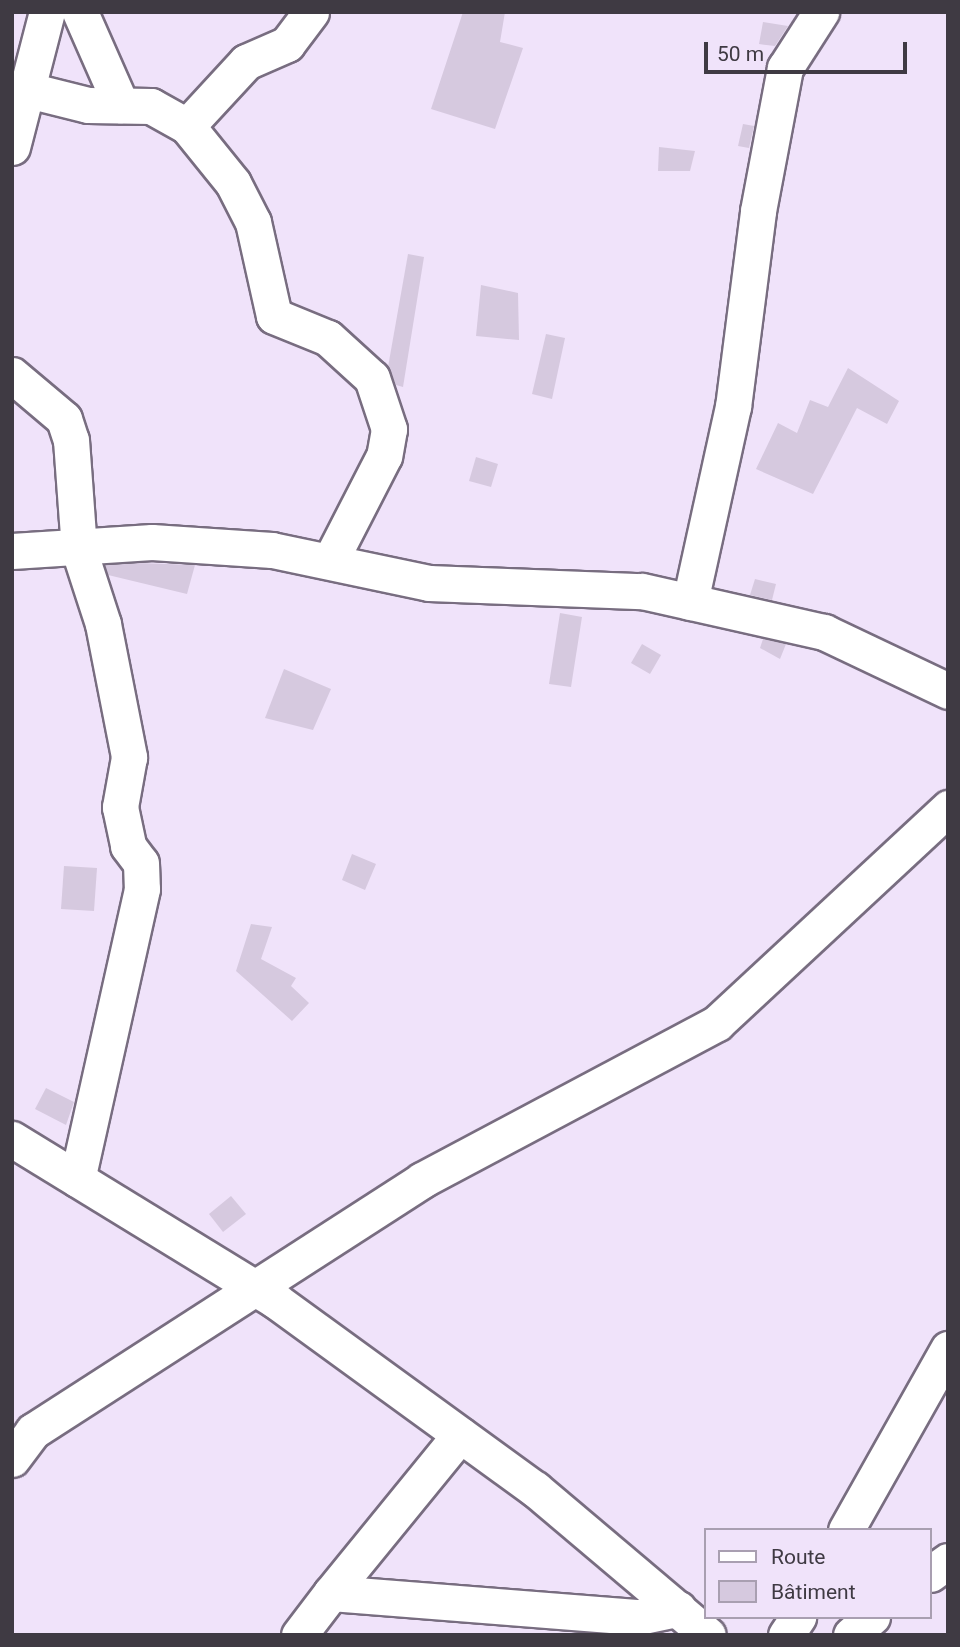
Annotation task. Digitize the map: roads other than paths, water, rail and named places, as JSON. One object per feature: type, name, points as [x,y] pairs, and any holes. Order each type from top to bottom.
[{"type":"street","points":[[12,147],[24,89],[47,12]]},
{"type":"street","points":[[80,12],[121,106]]},
{"type":"street","points":[[187,126],[246,62],[287,44],[311,12]]},
{"type":"street","points":[[690,602],[733,407],[758,211],[785,68],[821,12]]},
{"type":"street","points":[[24,89],[121,106],[151,106],[187,126],[233,183],[253,222],[275,316],[328,338],[363,368],[378,393],[389,429],[384,456],[331,559]]},
{"type":"street","points":[[12,376],[64,419],[79,550],[111,661],[129,757],[120,807],[128,846],[141,863],[142,889],[76,1179]]},
{"type":"street","points":[[12,551],[79,550],[152,542],[331,559],[429,583],[642,591],[824,632],[948,691]]},
{"type":"street","points":[[12,1459],[33,1431],[434,1173],[717,1023],[948,808]]},
{"type":"street","points":[[12,1139],[255,1287],[460,1435],[708,1635]]},
{"type":"street","points":[[847,1528],[948,1349]]},
{"type":"street","points":[[299,1635],[460,1435]]},
{"type":"street","points":[[932,1573],[948,1562]]},
{"type":"street","points":[[331,1593],[639,1617],[678,1609]]},
{"type":"street","points":[[786,1635],[797,1619]]},
{"type":"street","points":[[851,1635],[870,1619]]}]
